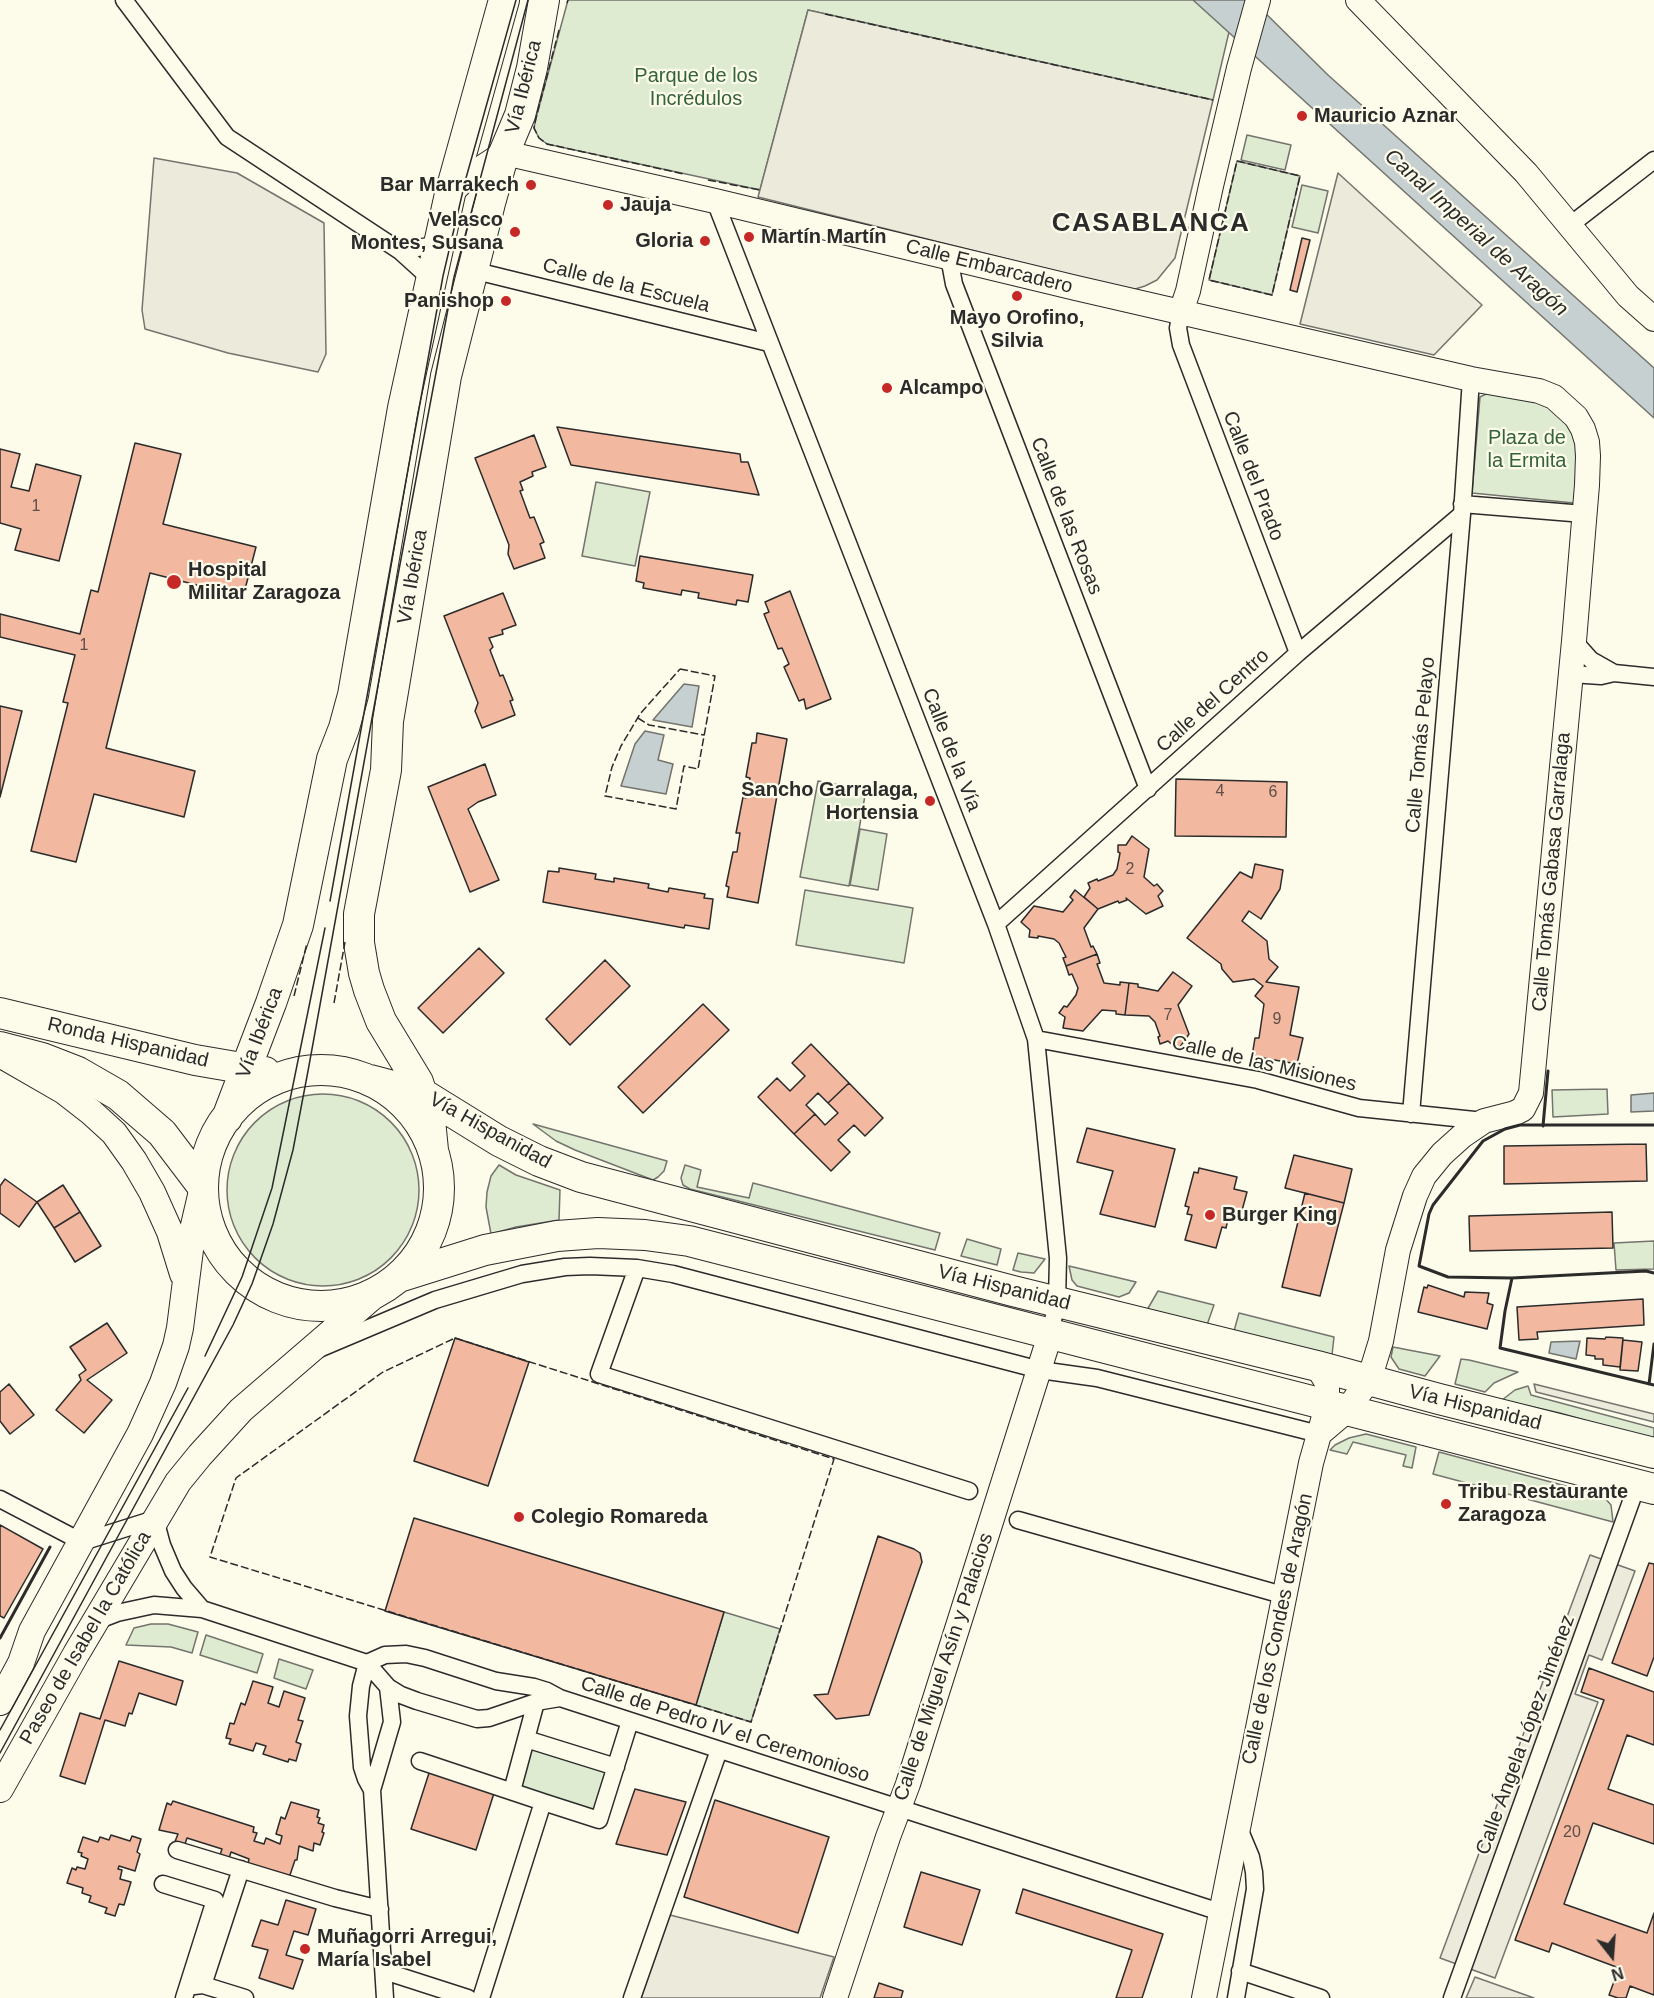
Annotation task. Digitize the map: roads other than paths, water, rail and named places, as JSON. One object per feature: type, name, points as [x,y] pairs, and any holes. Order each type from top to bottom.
[{"type":"highway","name":"Vía Ibérica","points":[[226,1118],[298,925],[332,759],[348,714],[403,408],[450,194],[504,0]]},
{"type":"highway","name":"Vía Ibérica","points":[[433,1149],[430,1120],[423,1094],[374,1005],[361,958],[359,914],[386,770],[388,720],[446,376],[504,153],[520,115],[532,68],[544,0]]},
{"type":"highway","name":"Ronda Hispanidad","points":[[0,1013],[195,1060],[292,1074]]},
{"type":"highway","name":"Ronda Hispanidad","points":[[0,1047],[42,1058],[78,1072],[118,1095],[162,1133],[203,1187]]},
{"type":"highway","name":"Vía Hispanidad","points":[[292,1074],[321,1070],[339,1072],[423,1094],[499,1141],[539,1161],[581,1177],[1654,1453]]},
{"type":"highway","points":[[292,1074],[262,1086],[226,1118],[213,1141],[207,1158],[203,1187],[204,1207],[217,1244],[242,1277],[268,1294],[304,1305],[324,1306],[388,1296],[425,1246],[433,1228],[440,1189],[433,1149],[416,1116],[388,1091],[370,1080]]},
{"type":"highway","name":"Vía Hispanidad","points":[[388,1296],[477,1252],[516,1243],[557,1236],[598,1233],[645,1235],[689,1241],[1050,1335],[1331,1417],[1646,1487]]},
{"type":"main road","points":[[0,1054],[64,1091],[92,1112],[114,1134],[135,1161],[152,1192],[170,1232],[185,1281]]},
{"type":"main road","points":[[0,1702],[21,1663],[32,1631],[140,1434],[163,1383],[180,1328],[192,1234],[203,1187]]},
{"type":"main road","name":"Paseo de Isabel la Católica","points":[[0,1789],[178,1482],[214,1438],[257,1396],[356,1312],[388,1296]]},
{"type":"street","points":[[124,0],[227,136],[400,251],[432,280]]},
{"type":"street","points":[[1358,0],[1526,173],[1628,296],[1654,319]]},
{"type":"street","points":[[1182,312],[1242,56],[1258,2]]},
{"type":"street","points":[[450,194],[466,178],[504,153]]},
{"type":"street","name":"Calle Embarcadero","points":[[504,153],[1470,380]]},
{"type":"street","points":[[1569,226],[1654,160]]},
{"type":"street","name":"Calle de la Vía","points":[[715,201],[996,924],[1036,1039],[1058,1258],[1057,1301],[1050,1335]]},
{"type":"street","points":[[400,251],[440,244]]},
{"type":"street","name":"Calle de las Rosas","points":[[948,257],[954,284],[1148,789]]},
{"type":"street","name":"Calle de la Escuela","points":[[472,270],[769,343]]},
{"type":"street","name":"Calle del Prado","points":[[1182,312],[1178,328],[1181,345],[1298,653]]},
{"type":"street","name":"Calle Tomás Pelayo","points":[[1411,1114],[1462,509],[1470,380]]},
{"type":"street","name":"Calle Tomás Gabasa Garralaga","points":[[1369,1380],[1381,1341],[1398,1250],[1422,1180],[1442,1154],[1462,1136],[1484,1121],[1523,1109],[1531,1093],[1574,640],[1588,456],[1583,429],[1576,417],[1554,397],[1539,391],[1470,380]]},
{"type":"street","points":[[1462,509],[1584,514]]},
{"type":"street","name":"Calle del Centro","points":[[996,924],[1462,509]]},
{"type":"street","points":[[1574,640],[1591,660],[1614,673]]},
{"type":"street","points":[[1570,674],[1601,676],[1614,673],[1654,677]]},
{"type":"street","name":"Calle de las Misiones","points":[[1036,1039],[1258,1080],[1359,1108],[1484,1121]]},
{"type":"street","name":"Vía Hispanidad","points":[[310,1352],[337,1343],[388,1296],[435,1300],[522,1274],[582,1266],[637,1268],[673,1274],[1040,1370],[1331,1417]]},
{"type":"street","points":[[637,1268],[599,1374],[969,1491]]},
{"type":"street","points":[[324,1306],[356,1312]]},
{"type":"street","name":"Calle de Miguel Asín y Palacios","points":[[835,1998],[899,1809],[1050,1335]]},
{"type":"street","name":"Calle de los Condes de Aragón","points":[[1317,1366],[1327,1383],[1331,1417]]},
{"type":"street","name":"Calle de los Condes de Aragón","points":[[1204,1998],[1311,1463],[1331,1417],[1369,1380]]},
{"type":"street","name":"Calle Ángela López Jiménez","points":[[1455,1997],[1646,1487]]},
{"type":"street","points":[[0,1499],[82,1542]]},
{"type":"street","points":[[155,1519],[162,1545],[173,1571],[202,1609]]},
{"type":"street","name":"Paseo de Isabel la Católica","points":[[82,1542],[155,1519]]},
{"type":"street","points":[[1018,1520],[1286,1596]]},
{"type":"street","points":[[96,1621],[117,1613],[154,1605],[202,1609],[367,1663],[361,1686],[358,1716],[362,1767],[372,1790]]},
{"type":"street","name":"Calle de Pedro IV el Ceremonioso","points":[[560,1698],[536,1702],[489,1718],[477,1719],[417,1701],[388,1687],[367,1663],[385,1655],[412,1655],[496,1681],[534,1687],[630,1721],[1220,1912]]},
{"type":"street","points":[[385,1998],[372,1790],[392,1722],[388,1687]]},
{"type":"street","points":[[392,1722],[417,1701]]},
{"type":"street","points":[[512,1791],[536,1702]]},
{"type":"street","points":[[420,1761],[600,1820],[630,1721]]},
{"type":"street","points":[[526,1739],[616,1767]]},
{"type":"street","points":[[632,1998],[719,1750]]},
{"type":"street","points":[[481,1998],[543,1802]]},
{"type":"street","points":[[1236,1998],[1254,1889],[1251,1857],[1237,1824]]},
{"type":"street","points":[[177,1850],[335,1898],[380,1909]]},
{"type":"street","points":[[191,1990],[241,1869]]},
{"type":"street","points":[[163,1884],[215,1900],[191,1990]]},
{"type":"street","points":[[384,1971],[468,1998]]},
{"type":"street","points":[[1240,1971],[1321,1998]]},
{"type":"street","points":[[191,1990],[245,1998]]},
{"type":"water","name":"Canal Imperial de Aragón","points":[[1193,0],[1252,0],[1328,75],[1654,368],[1654,418]]},
{"type":"water","points":[[684,684],[699,686],[692,727],[653,720]]},
{"type":"water","points":[[645,731],[664,735],[658,760],[673,764],[666,794],[621,786],[635,744]]},
{"type":"water","points":[[1654,1093],[1654,1111],[1631,1112],[1631,1095]]},
{"type":"water","points":[[1580,1341],[1576,1359],[1549,1353],[1551,1342]]},
{"type":"tram line","points":[[330,901],[443,276],[466,178],[516,0]]},
{"type":"tram line","points":[[0,1753],[233,1325],[252,1284],[273,1224],[293,1150],[454,277],[528,0]]},
{"type":"tram line","points":[[205,1356],[242,1277],[272,1188],[325,928]]},
{"type":"tram line","points":[[0,1730],[188,1388]]},
{"type":"place","name":"Mauricio Aznar","points":[[1302,116]]},
{"type":"place","name":"Bar Marrakech","points":[[531,185]]},
{"type":"place","name":"Jauja","points":[[608,205]]},
{"type":"place","name":"Velasco Montes, Susana","points":[[515,232]]},
{"type":"place","name":"Martín Martín","points":[[749,237]]},
{"type":"place","name":"Gloria","points":[[705,241]]},
{"type":"place","name":"Mayo Orofino, Silvia","points":[[1017,296]]},
{"type":"place","name":"Panishop","points":[[506,301]]},
{"type":"place","name":"Alcampo","points":[[887,388]]},
{"type":"place","name":"Hospital Militar Zaragoza","points":[[174,582]]},
{"type":"place","name":"Sancho Garralaga, Hortensia","points":[[930,801]]},
{"type":"place","name":"Burger King","points":[[1210,1215]]},
{"type":"place","name":"Tribu Restaurante Zaragoza","points":[[1446,1504]]},
{"type":"place","name":"Colegio Romareda","points":[[519,1517]]},
{"type":"place","name":"Muñagorri Arregui, María Isabel","points":[[305,1949]]},
{"type":"district","name":"CASABLANCA","points":[[1151,224]]},
{"type":"park label","name":"Parque de los Incrédulos","points":[[696,88]]},
{"type":"park label","name":"Plaza de la Ermita","points":[[1527,450]]}]
